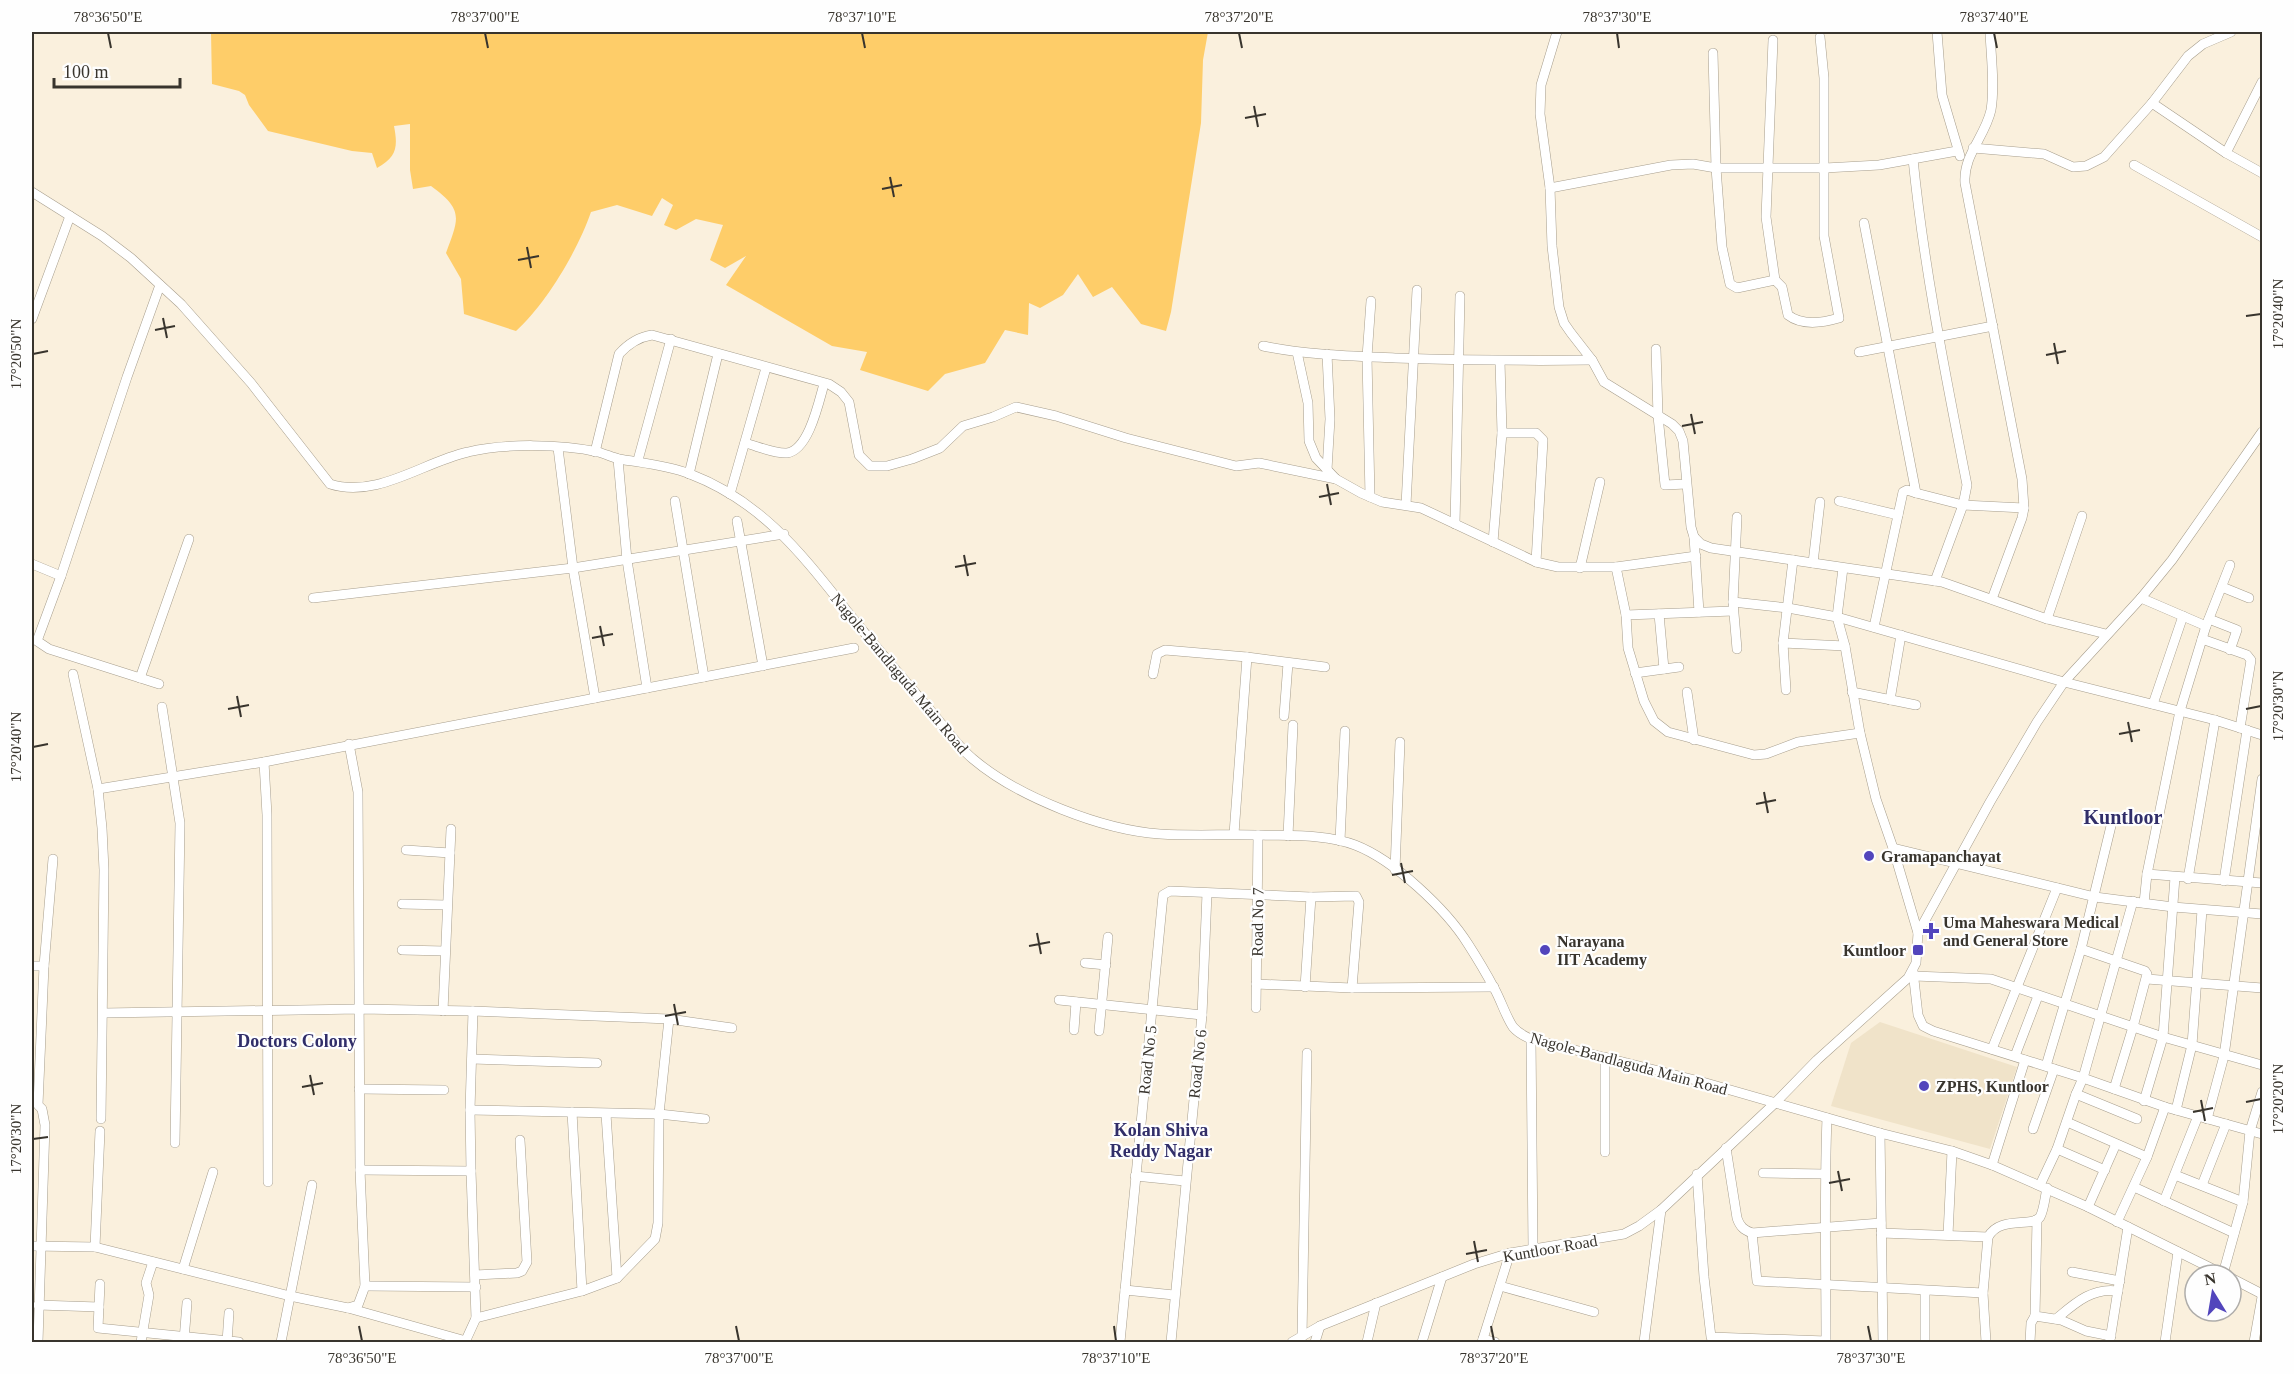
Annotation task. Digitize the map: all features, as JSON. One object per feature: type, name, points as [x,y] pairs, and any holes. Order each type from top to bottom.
[{"type":"street","points":[[1557,32],[1540,85],[1540,114],[1550,188],[1552,246],[1559,307],[1570,333],[1592,360],[1604,382],[1672,424],[1679,431],[1683,441],[1686,484],[1694,537],[1699,612]]},
{"type":"street","points":[[1937,32],[1942,95],[1957,151],[1965,166]]},
{"type":"street","points":[[1990,32],[1990,112],[1965,166],[1965,183],[2022,479],[2024,508],[1992,599]]},
{"type":"street","points":[[1973,148],[2044,154],[2073,167],[2086,166],[2104,157],[2152,103],[2188,56],[2203,44],[2231,32]]},
{"type":"street","points":[[1773,40],[1767,217],[1775,280],[1782,287],[1788,315],[1794,319],[1825,322],[1839,318],[1824,236],[1824,78],[1820,37]]},
{"type":"street","points":[[1713,53],[1716,168],[1722,247],[1730,284],[1737,288],[1775,280]]},
{"type":"street","points":[[2226,153],[2262,82]]},
{"type":"street","points":[[2152,103],[2226,153],[2262,173]]},
{"type":"street","points":[[1550,188],[1671,165],[1716,168],[1825,168],[1880,165],[1957,151]]},
{"type":"street","points":[[1913,159],[1920,231],[1967,485],[1963,505],[1935,581]]},
{"type":"street","points":[[2134,165],[2262,237]]},
{"type":"street","name":"Nagole-Bandlaguda Main Road","points":[[32,192],[131,258],[181,304],[251,383],[330,484],[358,489],[467,452],[529,445],[595,452],[618,459],[638,460],[689,474],[730,494],[784,534],[899,675],[972,759],[1012,785],[1054,805],[1121,829],[1161,834],[1288,836],[1340,841],[1369,852],[1421,890],[1451,921],[1467,942],[1494,987],[1511,1023],[1521,1034],[1531,1039],[1699,1081],[1827,1118],[1952,1150],[2088,1207],[2200,1263]]},
{"type":"street","points":[[32,319],[70,216]]},
{"type":"street","points":[[1864,223],[1916,493]]},
{"type":"street","points":[[159,684],[49,649],[37,641],[160,285]]},
{"type":"street","points":[[1406,504],[1417,290]]},
{"type":"street","points":[[1455,524],[1460,296]]},
{"type":"street","points":[[1370,498],[1367,357],[1371,301]]},
{"type":"street","points":[[1859,352],[1993,326]]},
{"type":"street","points":[[595,452],[619,354],[627,345],[652,335],[829,384],[842,392],[849,402],[859,455],[870,466],[887,466],[912,459],[940,447],[963,426],[1016,407],[1236,466],[1259,463],[1336,479],[1370,498],[1421,508],[1536,562],[1558,567],[1616,567],[1696,556]]},
{"type":"street","points":[[638,460],[671,339]]},
{"type":"street","points":[[1263,345],[1297,352],[1367,357],[1500,361],[1592,360]]},
{"type":"street","points":[[1656,349],[1658,416],[1665,485],[1686,484]]},
{"type":"street","points":[[1297,352],[1308,403],[1309,441],[1316,458],[1336,479]]},
{"type":"street","points":[[689,474],[718,354]]},
{"type":"street","points":[[1327,354],[1330,419],[1328,470]]},
{"type":"street","points":[[1493,542],[1502,433],[1500,361]]},
{"type":"street","points":[[730,494],[766,368]]},
{"type":"street","points":[[745,443],[785,453],[798,448],[811,425],[824,384]]},
{"type":"street","points":[[1918,933],[2037,722],[2064,682],[2141,598],[2172,560],[2262,432]]},
{"type":"street","points":[[1502,433],[1536,433],[1543,440],[1536,562]]},
{"type":"street","points":[[558,448],[573,568],[596,698]]},
{"type":"street","points":[[618,459],[627,560],[647,688]]},
{"type":"street","points":[[1580,568],[1600,483]]},
{"type":"street","points":[[1874,627],[1903,492],[1907,490],[1963,505],[2024,508]]},
{"type":"street","points":[[675,501],[704,677]]},
{"type":"street","points":[[1839,501],[1898,515]]},
{"type":"street","points":[[1813,563],[1820,502]]},
{"type":"street","points":[[2047,619],[2082,516]]},
{"type":"street","points":[[1737,517],[1733,607],[1737,648]]},
{"type":"street","points":[[737,521],[763,666]]},
{"type":"street","points":[[313,598],[573,568],[784,534]]},
{"type":"street","points":[[1694,537],[1701,544],[1711,548],[1935,581],[2047,619],[2106,634]]},
{"type":"street","points":[[140,678],[189,539]]},
{"type":"street","points":[[1786,690],[1783,643],[1793,560]]},
{"type":"street","points":[[32,564],[61,576]]},
{"type":"street","points":[[2144,903],[2147,874],[2180,711],[2202,639],[2230,565]]},
{"type":"street","points":[[1616,567],[1626,615],[1628,648],[1644,701],[1659,726],[1668,732],[1694,740],[1754,755],[1766,754],[1798,742],[1860,733]]},
{"type":"street","points":[[1843,568],[1837,617],[1845,646],[1860,733],[1876,799],[1918,933],[1918,950],[1913,974],[1918,1015],[1923,1026],[2083,1078],[2144,1101],[2262,1134]]},
{"type":"street","points":[[2222,587],[2249,598]]},
{"type":"street","points":[[2141,598],[2183,616],[2237,630],[2229,650]]},
{"type":"street","points":[[1626,615],[1699,612],[1733,607],[1788,608],[1837,617],[2064,682],[2215,720],[2262,735]]},
{"type":"street","points":[[1659,614],[1664,669]]},
{"type":"street","points":[[2152,704],[2183,616]]},
{"type":"street","points":[[1890,700],[1901,635]]},
{"type":"street","points":[[2202,639],[2247,655],[2251,660],[2224,881]]},
{"type":"street","points":[[1783,643],[1845,646]]},
{"type":"street","points":[[98,789],[264,762],[854,648]]},
{"type":"street","points":[[1153,674],[1157,654],[1166,650],[1325,667]]},
{"type":"street","points":[[1234,834],[1247,657]]},
{"type":"street","points":[[1284,716],[1288,663]]},
{"type":"street","points":[[1635,673],[1679,667]]},
{"type":"street","points":[[73,674],[98,789],[104,870],[101,1119]]},
{"type":"street","points":[[1687,692],[1694,740]]},
{"type":"street","points":[[1852,692],[1916,705]]},
{"type":"street","points":[[162,707],[180,823],[175,1143]]},
{"type":"street","points":[[2188,879],[2215,720]]},
{"type":"street","points":[[1288,836],[1293,725]]},
{"type":"street","points":[[1340,841],[1345,731]]},
{"type":"street","points":[[1395,870],[1400,742]]},
{"type":"street","points":[[348,1308],[358,1305],[365,1286],[360,1170],[358,792],[349,744]]},
{"type":"street","points":[[264,762],[267,814],[268,1182]]},
{"type":"street","points":[[2164,1201],[2203,1118],[2224,1056],[2262,779]]},
{"type":"street","points":[[2033,1129],[2095,897],[2111,826]]},
{"type":"street","points":[[443,1011],[451,829]]},
{"type":"street","name":"Road No 7","points":[[1256,1008],[1258,835]]},
{"type":"street","points":[[1893,848],[2095,897],[2202,910],[2262,914]]},
{"type":"street","points":[[405,850],[450,853]]},
{"type":"street","points":[[38,1342],[36,1246],[45,1125],[42,1109],[35,1105],[53,859]]},
{"type":"street","points":[[2147,874],[2262,883]]},
{"type":"street","points":[[2144,1101],[2163,1037],[2175,877]]},
{"type":"street","points":[[1992,1049],[2057,888]]},
{"type":"street","name":"Road No 5","points":[[1120,1342],[1163,895],[1170,891],[1207,893]]},
{"type":"street","points":[[1207,893],[1311,897],[1354,896],[1358,899],[1352,988]]},
{"type":"street","name":"Road No 6","points":[[1171,1342],[1202,1015],[1207,893]]},
{"type":"street","points":[[1305,987],[1311,897]]},
{"type":"street","points":[[1986,1342],[1983,1293],[1988,1237],[1992,1231],[2008,1223],[2032,1222],[2041,1215],[2043,1187],[2083,1078],[2133,902]]},
{"type":"street","points":[[402,904],[447,905]]},
{"type":"street","points":[[2176,1110],[2192,1045],[2202,910]]},
{"type":"street","points":[[1099,1031],[1108,936]]},
{"type":"street","points":[[2081,949],[2145,971],[2147,979],[2114,1089]]},
{"type":"street","points":[[402,950],[445,951]]},
{"type":"street","points":[[1085,963],[1106,965]]},
{"type":"street","points":[[32,966],[44,966]]},
{"type":"street","points":[[1913,974],[1991,979],[2163,1037],[2262,1065]]},
{"type":"street","name":"Kuntloor Road","points":[[1292,1342],[1320,1326],[1376,1303],[1510,1253],[1624,1234],[1639,1226],[1661,1210],[1775,1103],[1817,1060],[1913,974]]},
{"type":"street","points":[[2147,979],[2262,988]]},
{"type":"street","points":[[1256,984],[1352,988],[1494,987]]},
{"type":"street","points":[[2014,1056],[2038,996]]},
{"type":"street","points":[[1059,1000],[1202,1015]]},
{"type":"street","points":[[1074,1030],[1076,1002]]},
{"type":"street","points":[[103,1013],[360,1009],[473,1011],[669,1019],[732,1028]]},
{"type":"street","points":[[36,1246],[95,1247],[290,1296],[348,1308],[466,1342],[476,1318],[470,1110],[473,1011]]},
{"type":"street","points":[[476,1318],[582,1291],[617,1278],[655,1239],[658,1223],[659,1114],[669,1019]]},
{"type":"street","points":[[1531,1039],[1533,1249]]},
{"type":"street","points":[[1302,1337],[1307,1053]]},
{"type":"street","points":[[1605,1058],[1605,1152]]},
{"type":"street","points":[[472,1059],[597,1063]]},
{"type":"street","points":[[1992,1165],[2025,1060]]},
{"type":"street","points":[[359,1089],[444,1090]]},
{"type":"street","points":[[2228,1263],[2243,1202],[2250,1131],[2262,1092]]},
{"type":"street","points":[[2076,1094],[2138,1119]]},
{"type":"street","points":[[2117,1222],[2147,1157],[2165,1107]]},
{"type":"street","points":[[470,1110],[659,1114],[705,1119]]},
{"type":"street","points":[[572,1112],[582,1291]]},
{"type":"street","points":[[606,1114],[617,1278]]},
{"type":"street","points":[[1697,1174],[1704,1277],[1711,1337],[1826,1342],[1827,1118]]},
{"type":"street","points":[[2067,1122],[2147,1157]]},
{"type":"street","points":[[2202,1185],[2226,1124]]},
{"type":"street","points":[[95,1247],[100,1131]]},
{"type":"street","points":[[1880,1132],[1883,1342]]},
{"type":"street","points":[[476,1275],[517,1273],[522,1270],[526,1262],[520,1140]]},
{"type":"street","points":[[2088,1207],[2116,1144]]},
{"type":"street","points":[[1726,1148],[1740,1226],[1752,1233],[1827,1227],[1881,1228],[1988,1237]]},
{"type":"street","points":[[2057,1149],[2105,1170]]},
{"type":"street","points":[[1948,1235],[1952,1150]]},
{"type":"street","points":[[360,1170],[471,1171]]},
{"type":"street","points":[[183,1269],[213,1172]]},
{"type":"street","points":[[1762,1173],[1825,1174]]},
{"type":"street","points":[[2175,1175],[2243,1202]]},
{"type":"street","points":[[1136,1176],[1185,1181]]},
{"type":"street","points":[[281,1342],[312,1185]]},
{"type":"street","points":[[2134,1187],[2234,1233]]},
{"type":"street","points":[[1644,1342],[1661,1210]]},
{"type":"street","points":[[2030,1342],[2031,1323],[2035,1316],[2037,1220]]},
{"type":"street","points":[[2035,1316],[2056,1319],[2110,1339],[2128,1227]]},
{"type":"street","points":[[1752,1233],[1757,1281],[1983,1293]]},
{"type":"street","points":[[2165,1342],[2178,1252]]},
{"type":"street","points":[[1496,1342],[1482,1341],[1510,1253]]},
{"type":"street","points":[[141,1337],[149,1295],[146,1283],[153,1262]]},
{"type":"street","points":[[2072,1272],[2120,1281]]},
{"type":"street","points":[[1422,1342],[1442,1277]]},
{"type":"street","points":[[100,1284],[98,1328],[141,1337],[239,1342]]},
{"type":"street","name":"Nagole-Bandlaguda Main Road","points":[[2243,1285],[2262,1295]]},
{"type":"street","points":[[365,1286],[476,1287]]},
{"type":"street","points":[[1500,1286],[1594,1312]]},
{"type":"street","points":[[1125,1290],[1174,1295]]},
{"type":"street","points":[[2056,1319],[2079,1299],[2109,1290],[2118,1291]]},
{"type":"street","points":[[1925,1291],[1925,1342]]},
{"type":"street","points":[[2254,1342],[2262,1295]]},
{"type":"street","points":[[184,1340],[186,1303]]},
{"type":"street","points":[[1367,1342],[1376,1303]]},
{"type":"street","points":[[38,1305],[99,1307]]},
{"type":"street","points":[[228,1342],[229,1313]]},
{"type":"street","points":[[1315,1342],[1320,1326]]},
{"type":"shaded area","points":[[211,32],[1208,32],[1203,60],[1201,123],[1166,331],[1141,324],[1112,287],[1093,297],[1078,274],[1063,295],[1040,308],[1029,303],[1028,335],[1005,330],[985,363],[945,374],[928,391],[860,370],[867,352],[832,346],[726,285],[746,256],[725,268],[710,260],[723,225],[696,219],[676,230],[664,225],[673,205],[662,198],[652,216],[617,205],[591,212],[578,243],[560,276],[539,306],[516,331],[464,314],[461,279],[446,253],[454,231],[456,215],[449,202],[431,186],[413,189],[410,170],[410,124],[394,126],[396,146],[394,151],[389,160],[377,168],[372,153],[352,151],[268,131],[249,105],[245,95],[239,91],[212,84]]},
{"type":"shaded area","name":"ZPHS, Kuntloor","points":[[1880,1022],[2017,1067],[1990,1149],[1831,1106],[1851,1043]]},
{"type":"place","name":"Gramapanchayat","points":[[1869,856]]},
{"type":"place","name":"Uma Maheswara Medical and General Store","points":[[1931,931]]},
{"type":"place","name":"Narayana IIT Academy","points":[[1545,950]]},
{"type":"place","name":"Kuntloor","points":[[1918,950]]},
{"type":"place","name":"ZPHS, Kuntloor","points":[[1924,1086]]},
{"type":"district","name":"Kuntloor","points":[[2123,817]]},
{"type":"district","name":"Doctors Colony","points":[[297,1041]]},
{"type":"district","name":"Kolan Shiva Reddy Nagar","points":[[1161,1140]]}]
